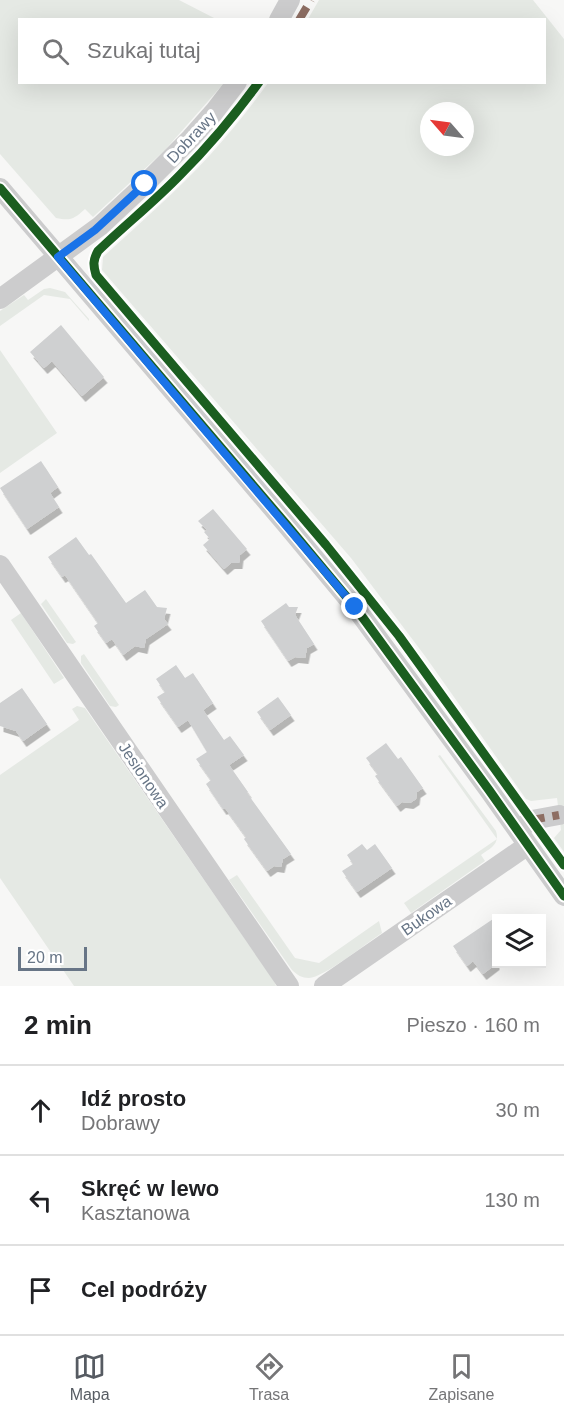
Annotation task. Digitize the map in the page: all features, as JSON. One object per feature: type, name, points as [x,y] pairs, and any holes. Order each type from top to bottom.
[{"type":"street","points":[[280,18],[290,0]]},
{"type":"street","name":"Dobrawy","points":[[0,299],[95,230],[191,138],[235,84]]},
{"type":"street","points":[[0,188],[355,607],[564,896]]},
{"type":"street","name":"Jesionowa","points":[[0,565],[289,986]]},
{"type":"street","name":"Bukowa","points":[[324,986],[523,837],[532,819],[560,815]]},
{"type":"shaded area","points":[[0,0],[179,0],[214,18],[18,18],[18,84],[223,84],[165,150],[93,217],[85,209],[72,218],[56,218],[0,154]]},
{"type":"shaded area","points":[[319,0],[533,0],[564,39],[564,852],[554,838],[561,830],[557,798],[531,801],[526,799],[425,656],[351,558],[102,270],[103,257],[158,207],[233,129],[267,84],[546,84],[546,18],[309,18]]},
{"type":"shaded area","points":[[50,288],[65,292],[89,321],[70,299],[44,295],[0,326],[0,311],[24,295],[28,300],[44,289]]},
{"type":"shaded area","points":[[0,350],[57,433],[0,473]]},
{"type":"shaded area","points":[[46,599],[76,642],[73,644],[67,643],[41,604]]},
{"type":"shaded area","points":[[21,613],[64,678],[54,684],[11,620]]},
{"type":"shaded area","points":[[84,654],[119,705],[116,707],[110,706],[81,663],[81,656]]},
{"type":"shaded area","points":[[77,706],[85,708],[276,986],[74,986],[0,878],[0,775],[79,720],[72,709]]},
{"type":"shaded area","points":[[440,755],[496,831],[497,839],[438,756]]},
{"type":"shaded area","points":[[497,839],[494,845],[481,855],[485,861],[411,913],[404,903]]},
{"type":"shaded area","points":[[237,875],[295,958],[319,963],[379,921],[382,933],[324,972],[309,978],[302,977],[292,970],[229,880]]},
{"type":"building","points":[[61,325],[104,377],[82,396],[52,361],[44,368],[30,352]]},
{"type":"building","points":[[41,461],[58,487],[50,493],[59,507],[27,529],[0,488]]},
{"type":"building","points":[[213,509],[247,549],[240,555],[239,563],[231,563],[224,569],[203,545],[210,539],[204,532],[207,530],[198,521]]},
{"type":"building","points":[[76,537],[126,603],[145,590],[157,607],[167,608],[164,619],[168,624],[146,639],[144,648],[135,646],[123,655],[112,639],[106,643],[94,626],[98,623],[65,575],[62,577],[48,557]]},
{"type":"building","points":[[286,603],[289,607],[298,607],[295,615],[314,644],[307,648],[305,658],[295,657],[288,661],[261,621]]},
{"type":"building","points":[[176,665],[185,678],[193,673],[213,703],[203,710],[224,740],[230,736],[244,755],[229,765],[291,854],[283,859],[281,867],[274,866],[267,871],[244,839],[246,837],[206,784],[211,780],[196,759],[207,752],[188,720],[178,727],[157,697],[165,692],[156,679]]},
{"type":"building","points":[[22,688],[47,724],[23,741],[16,731],[0,726],[0,703]]},
{"type":"building","points":[[278,697],[291,715],[270,730],[257,712]]},
{"type":"building","points":[[386,743],[398,759],[401,757],[423,788],[417,792],[416,799],[410,803],[402,802],[397,806],[375,776],[378,774],[366,758]]},
{"type":"building","points":[[362,844],[367,850],[375,844],[392,868],[357,892],[342,871],[353,864],[347,855]]},
{"type":"building","points":[[492,920],[492,967],[483,974],[473,961],[467,966],[453,946]]},
{"type":"marked path","points":[[300,18],[311,0]]},
{"type":"marked path","points":[[530,821],[559,815]]},
{"type":"cycle path","points":[[258,84],[191,164],[98,251],[94,263],[96,275],[326,545],[399,636],[564,865]]},
{"type":"cycle path","points":[[0,188],[355,607],[564,896]]},
{"type":"route","points":[[145,184],[95,230],[58,257],[355,607]]}]
